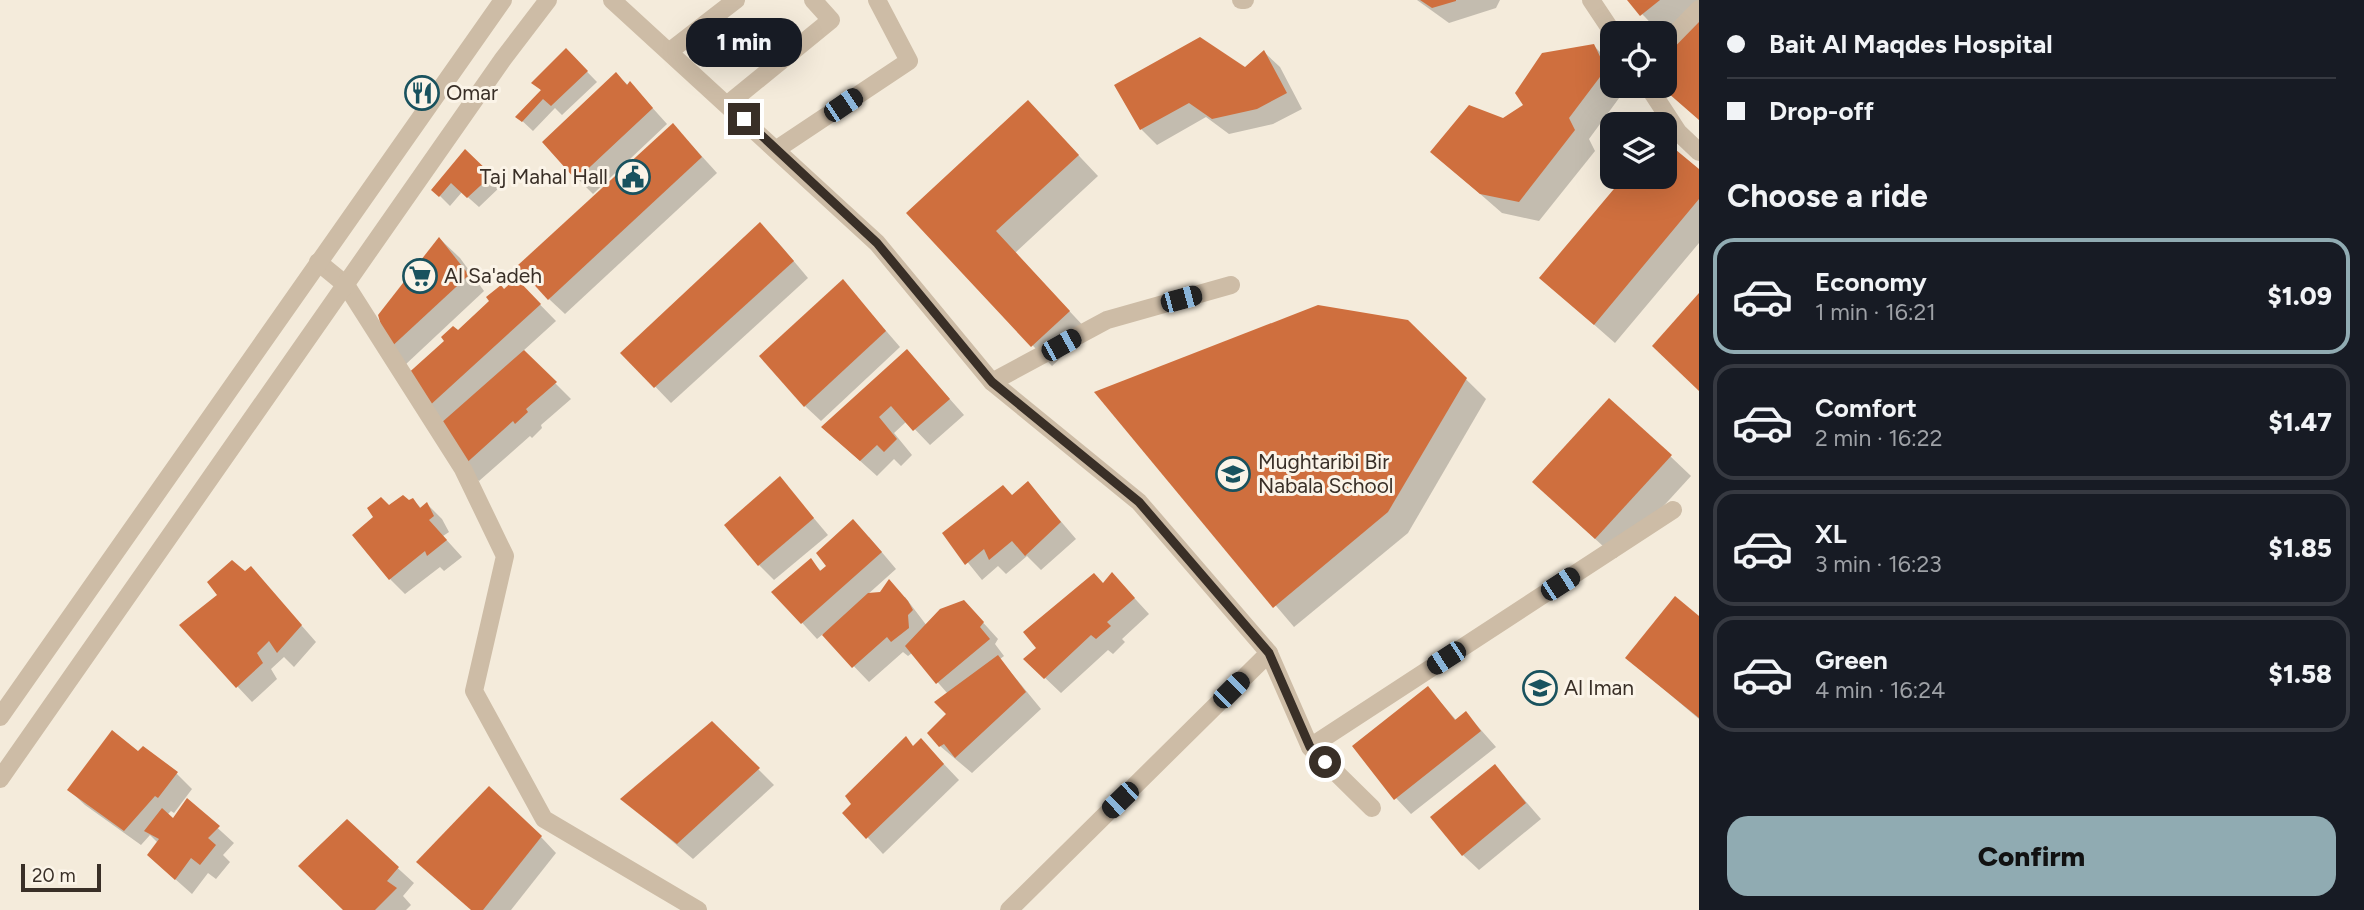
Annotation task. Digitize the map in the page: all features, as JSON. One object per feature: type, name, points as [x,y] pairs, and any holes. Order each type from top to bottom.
[{"type":"street","points":[[0,717],[503,0]]},
{"type":"street","points":[[0,779],[503,59],[548,0]]},
{"type":"street","points":[[612,0],[877,243],[992,382],[1139,502],[1269,653],[1310,747],[1372,808]]},
{"type":"street","points":[[670,51],[736,0]]},
{"type":"street","points":[[728,104],[831,20],[813,0]]},
{"type":"street","points":[[776,149],[909,61],[877,0]]},
{"type":"street","points":[[1591,0],[1605,21]]},
{"type":"street","points":[[1677,32],[1699,9]]},
{"type":"street","points":[[1655,98],[1678,132],[1699,152]]},
{"type":"street","points":[[318,262],[346,285],[463,469],[505,556],[474,691],[544,819],[698,910]]},
{"type":"street","points":[[992,382],[1107,320],[1231,285]]},
{"type":"street","points":[[1310,747],[1673,510]]},
{"type":"street","points":[[1009,910],[1269,653]]},
{"type":"building","points":[[1420,0],[1456,0],[1456,1],[1432,8]]},
{"type":"building","points":[[1627,0],[1660,0],[1640,16]]},
{"type":"building","points":[[1699,10],[1699,120],[1674,98],[1677,98],[1677,35]]},
{"type":"building","points":[[1200,37],[1245,67],[1264,50],[1287,93],[1257,109],[1212,119],[1189,103],[1140,130],[1114,85]]},
{"type":"building","points":[[1594,44],[1600,56],[1600,77],[1569,118],[1575,130],[1519,202],[1480,194],[1430,152],[1469,105],[1503,118],[1523,105],[1515,93],[1542,53]]},
{"type":"building","points":[[566,48],[588,71],[551,106],[543,99],[522,122],[515,117],[541,90],[531,83]]},
{"type":"building","points":[[616,72],[627,85],[630,81],[653,108],[576,180],[542,142]]},
{"type":"building","points":[[1028,100],[1079,155],[996,231],[1070,311],[1031,347],[906,213]]},
{"type":"building","points":[[673,123],[702,157],[548,300],[517,266]]},
{"type":"building","points":[[465,149],[492,175],[467,198],[451,183],[439,197],[431,190]]},
{"type":"building","points":[[1677,151],[1699,169],[1699,199],[1594,325],[1539,278],[1614,189],[1677,189]]},
{"type":"building","points":[[760,222],[794,261],[654,388],[620,353]]},
{"type":"building","points":[[439,237],[469,275],[388,350],[378,315]]},
{"type":"building","points":[[516,278],[541,304],[427,408],[404,377],[444,341],[441,337],[453,326],[458,330],[489,301],[486,297],[501,285],[504,289]]},
{"type":"building","points":[[843,279],[886,331],[804,407],[759,356]]},
{"type":"building","points":[[1699,293],[1699,391],[1652,346]]},
{"type":"building","points":[[1318,305],[1408,320],[1467,378],[1388,512],[1273,608],[1094,392]]},
{"type":"building","points":[[907,349],[950,399],[913,431],[891,406],[879,417],[897,439],[884,452],[877,445],[860,461],[821,427]]},
{"type":"building","points":[[524,350],[557,382],[526,409],[528,412],[515,424],[513,421],[462,467],[432,431]]},
{"type":"building","points":[[1609,398],[1672,455],[1595,539],[1532,482]]},
{"type":"building","points":[[780,476],[814,518],[758,566],[724,525]]},
{"type":"building","points":[[1028,481],[1061,522],[1025,556],[1012,541],[989,560],[984,549],[965,565],[942,533],[1003,485],[1012,495]]},
{"type":"building","points":[[403,495],[409,500],[413,498],[420,508],[427,502],[434,516],[429,520],[447,540],[427,556],[425,551],[389,580],[352,535],[373,517],[367,508],[381,497],[389,505]]},
{"type":"building","points":[[853,519],[882,552],[801,624],[771,592],[811,558],[820,571],[826,566],[816,553]]},
{"type":"building","points":[[232,560],[245,571],[251,566],[302,625],[277,653],[269,641],[257,653],[263,663],[236,688],[179,625],[217,595],[207,582]]},
{"type":"building","points":[[1112,572],[1135,598],[1107,622],[1111,626],[1096,639],[1091,635],[1044,679],[1023,659],[1036,648],[1023,632],[1094,573],[1103,583]]},
{"type":"building","points":[[889,579],[913,610],[908,615],[909,628],[891,642],[887,637],[852,668],[822,635],[868,593],[880,592]]},
{"type":"building","points":[[1675,596],[1699,616],[1699,718],[1625,658]]},
{"type":"building","points":[[964,600],[984,622],[980,627],[990,639],[936,684],[905,646],[940,609]]},
{"type":"building","points":[[998,655],[1026,692],[955,758],[944,744],[939,747],[927,733],[946,714],[934,702]]},
{"type":"building","points":[[1428,686],[1455,720],[1466,711],[1481,731],[1394,800],[1352,746]]},
{"type":"building","points":[[712,721],[760,768],[677,844],[620,799]]},
{"type":"building","points":[[112,730],[138,751],[143,746],[178,772],[158,798],[155,796],[124,831],[67,790]]},
{"type":"building","points":[[906,736],[913,746],[921,738],[944,764],[866,839],[842,813],[851,804],[845,796]]},
{"type":"building","points":[[1495,764],[1526,803],[1462,856],[1430,817]]},
{"type":"building","points":[[489,786],[542,836],[483,910],[471,910],[416,862]]},
{"type":"building","points":[[187,798],[220,826],[208,838],[216,845],[200,865],[191,858],[175,880],[147,855],[159,839],[144,831],[162,808],[173,818]]},
{"type":"building","points":[[347,819],[399,867],[387,881],[397,888],[375,910],[343,910],[298,866]]},
{"type":"place","name":"Omar","points":[[422,93]]},
{"type":"place","name":"Taj Mahal Hall","points":[[633,177]]},
{"type":"place","name":"Al Sa'adeh","points":[[420,276]]},
{"type":"place","name":"Mughtaribi Bir Nabala School","points":[[1233,474]]},
{"type":"place","name":"Al Iman","points":[[1540,688]]},
{"type":"route","points":[[744,119],[877,243],[992,382],[1139,502],[1269,653],[1310,747],[1325,762]]}]
